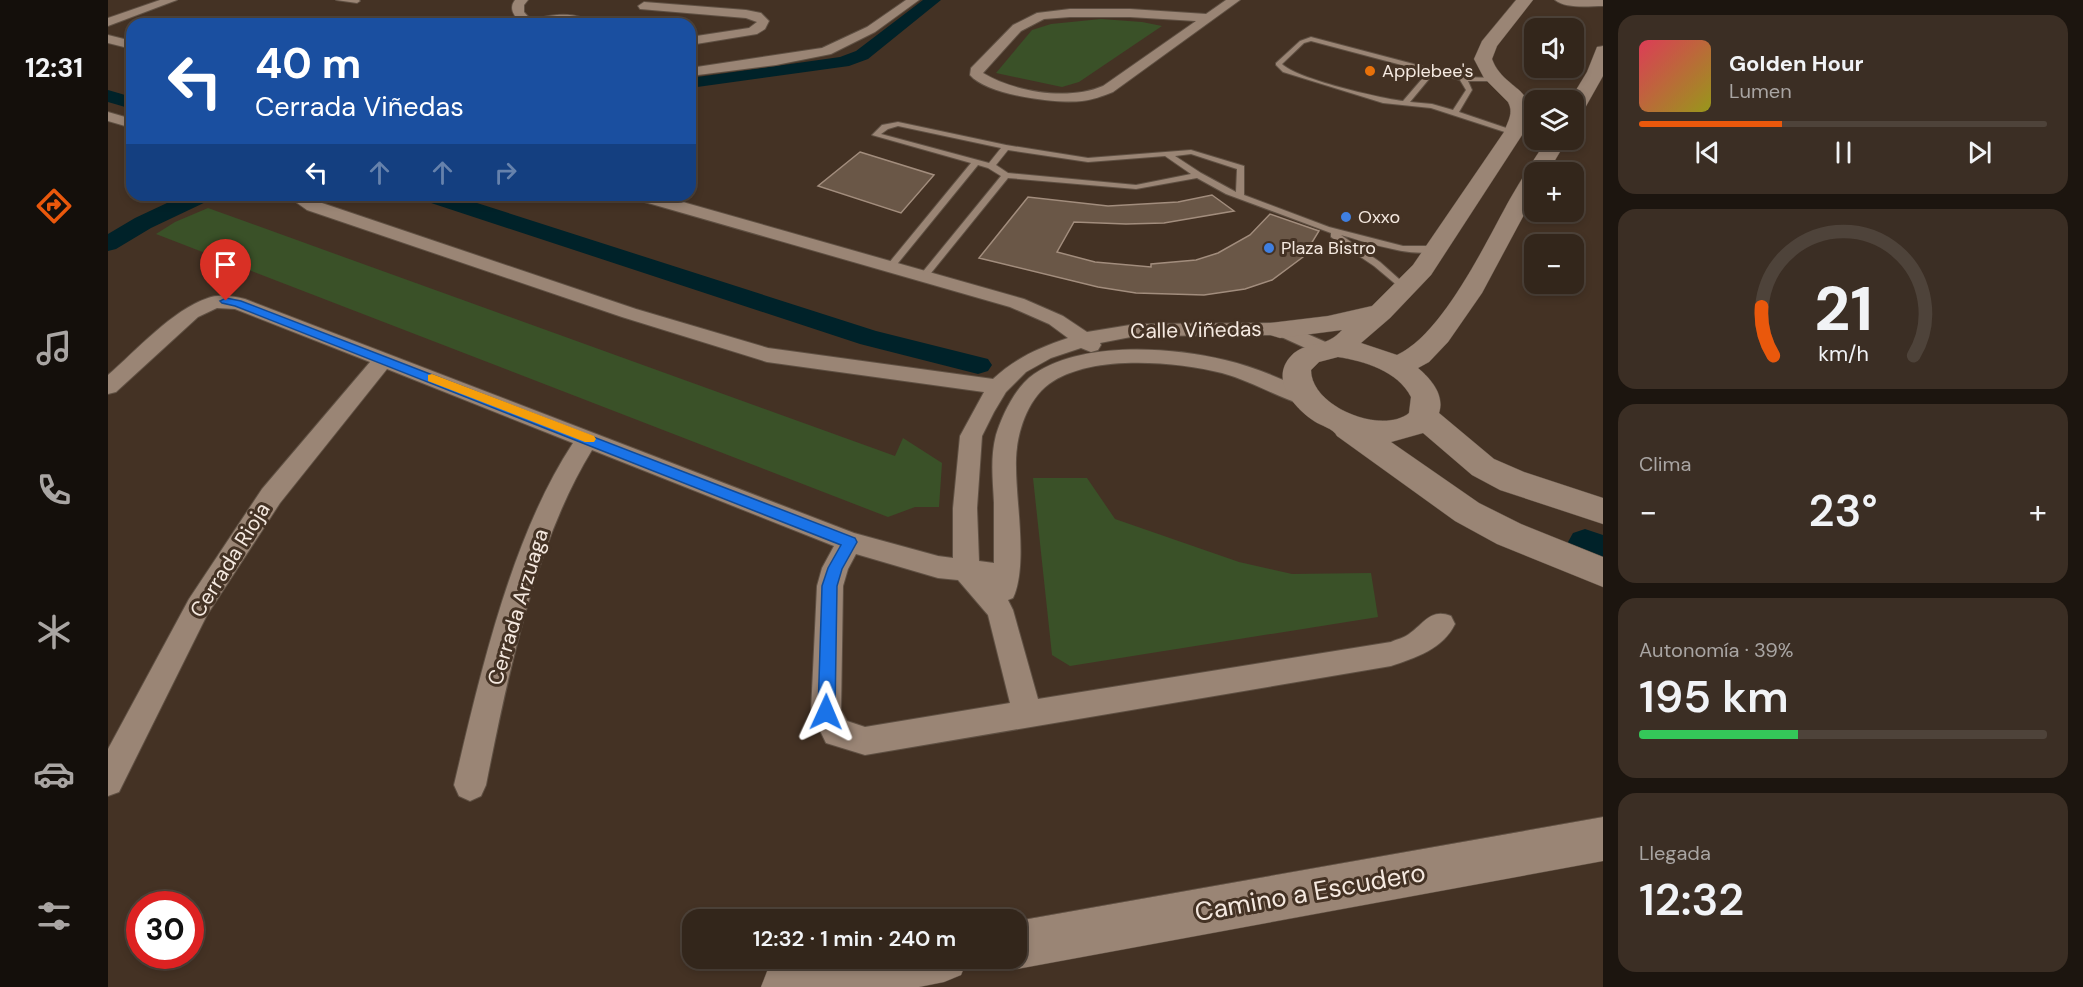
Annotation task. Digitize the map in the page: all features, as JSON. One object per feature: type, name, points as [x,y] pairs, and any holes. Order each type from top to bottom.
[{"type":"main road","points":[[1330,349],[1381,312],[1422,270],[1514,132],[1521,114],[1520,107],[1514,97],[1494,79],[1484,65],[1484,52],[1525,0]]},
{"type":"main road","points":[[1584,93],[1596,72],[1603,51]]},
{"type":"main road","points":[[1397,366],[1420,355],[1437,337],[1471,289],[1524,195]]},
{"type":"main road","points":[[1280,328],[1328,325],[1381,312]]},
{"type":"main road","points":[[1339,422],[1381,432],[1414,425],[1423,416],[1426,404],[1422,391],[1412,378],[1397,366],[1358,351],[1330,349],[1309,354],[1299,362],[1295,373],[1298,386],[1307,399],[1321,411],[1467,512],[1509,534],[1603,572]]},
{"type":"main road","points":[[1423,416],[1483,467],[1512,481],[1603,511]]},
{"type":"main road","name":"Camino a Escudero","points":[[1027,943],[1603,840]]},
{"type":"main road","points":[[786,987],[884,969]]},
{"type":"street","points":[[108,22],[171,0]]},
{"type":"street","points":[[522,0],[518,4],[518,12],[524,18]]},
{"type":"street","points":[[696,71],[741,67],[828,50],[876,26],[913,0]]},
{"type":"street","points":[[1208,18],[1130,13],[1070,13],[1041,16],[1017,28],[976,71],[977,75],[990,82],[1042,94],[1058,97],[1090,96],[1108,89],[1234,0]]},
{"type":"street","points":[[1561,0],[1582,3],[1603,2]]},
{"type":"street","points":[[636,18],[646,3],[746,14],[757,16],[763,21],[761,26],[753,31],[696,40]]},
{"type":"street","points":[[544,18],[551,15],[564,18]]},
{"type":"street","points":[[108,39],[126,44]]},
{"type":"street","points":[[108,116],[126,122]]},
{"type":"street","points":[[304,201],[313,206],[606,305],[767,355],[998,387]]},
{"type":"street","points":[[661,201],[1017,303],[1056,320],[1084,339],[1104,358]]},
{"type":"street","points":[[108,387],[191,313],[214,302],[238,303],[850,542],[913,561],[966,571],[1007,575]]},
{"type":"street","name":"Calle Viñedas","points":[[1027,713],[999,610],[966,571],[965,508],[971,436],[998,387],[1019,367],[1044,353],[1084,339],[1136,330],[1280,328],[1330,349]]},
{"type":"street","name":"Calle Viñedas","points":[[999,610],[1007,575],[1004,446],[1011,425],[1025,398],[1041,379],[1063,368],[1104,358],[1183,359],[1226,367],[1272,383],[1307,399]]},
{"type":"street","name":"Cerrada Rioja","points":[[108,782],[198,607],[271,496],[384,359]]},
{"type":"street","points":[[971,436],[1004,446]]},
{"type":"street","name":"Cerrada Arzuaga","points":[[470,784],[483,725],[530,558],[570,464],[588,438]]},
{"type":"street","points":[[850,542],[835,568],[830,586],[826,712],[837,733],[865,741],[1391,654],[1417,644],[1441,624]]},
{"type":"lane","points":[[339,0],[357,1]]},
{"type":"lane","points":[[1494,79],[1463,78],[1311,39],[1302,42],[1278,64],[1285,71],[1300,77],[1383,101],[1432,106],[1514,132]]},
{"type":"lane","points":[[1404,104],[1432,71]]},
{"type":"lane","points":[[1455,112],[1469,90],[1463,78]]},
{"type":"lane","points":[[1198,175],[1136,187],[1006,175],[991,166],[876,135],[885,126],[898,124],[1006,147],[1088,160],[1191,152],[1241,168],[1240,196]]},
{"type":"lane","points":[[991,166],[1006,147]]},
{"type":"lane","points":[[1167,153],[1198,175],[1240,196],[1326,229],[1403,249],[1434,249]]},
{"type":"lane","points":[[891,267],[976,162]]},
{"type":"lane","points":[[924,276],[1006,175]]},
{"type":"lane","points":[[1326,229],[1377,264],[1405,289]]},
{"type":"green space","points":[[1101,19],[1162,26],[1079,82],[1062,87],[996,73],[1032,30],[1051,24]]},
{"type":"green space","points":[[208,208],[895,456],[903,438],[942,463],[939,507],[915,507],[888,517],[156,234],[175,222]]},
{"type":"green space","points":[[1033,478],[1087,478],[1115,519],[1239,562],[1292,574],[1371,573],[1378,617],[1070,666],[1052,655]]},
{"type":"building","points":[[860,152],[934,175],[901,213],[818,186]]},
{"type":"building","name":"Plaza Bistro","points":[[1212,195],[1234,211],[1164,223],[1074,222],[1057,252],[1095,262],[1151,267],[1151,264],[1196,260],[1218,253],[1250,235],[1270,214],[1319,231],[1303,257],[1272,280],[1245,289],[1204,295],[1136,293],[1098,287],[979,258],[1028,197],[1108,206],[1178,202]]},
{"type":"waterway","points":[[696,82],[843,62],[862,55],[933,0]]},
{"type":"waterway","points":[[108,96],[126,101]]},
{"type":"waterway","points":[[108,244],[143,223],[189,201]]},
{"type":"waterway","points":[[448,201],[869,338],[978,365]]},
{"type":"waterway","points":[[1585,542],[1603,549]]},
{"type":"slow traffic","points":[[432,378],[590,439]]},
{"type":"place","name":"Applebee's","points":[[1370,71]]},
{"type":"place","name":"Oxxo","points":[[1346,217]]},
{"type":"place","name":"Plaza Bistro","points":[[1269,248]]},
{"type":"route","points":[[226,301],[238,303],[384,359],[850,542],[835,568],[830,586],[826,712]]}]
